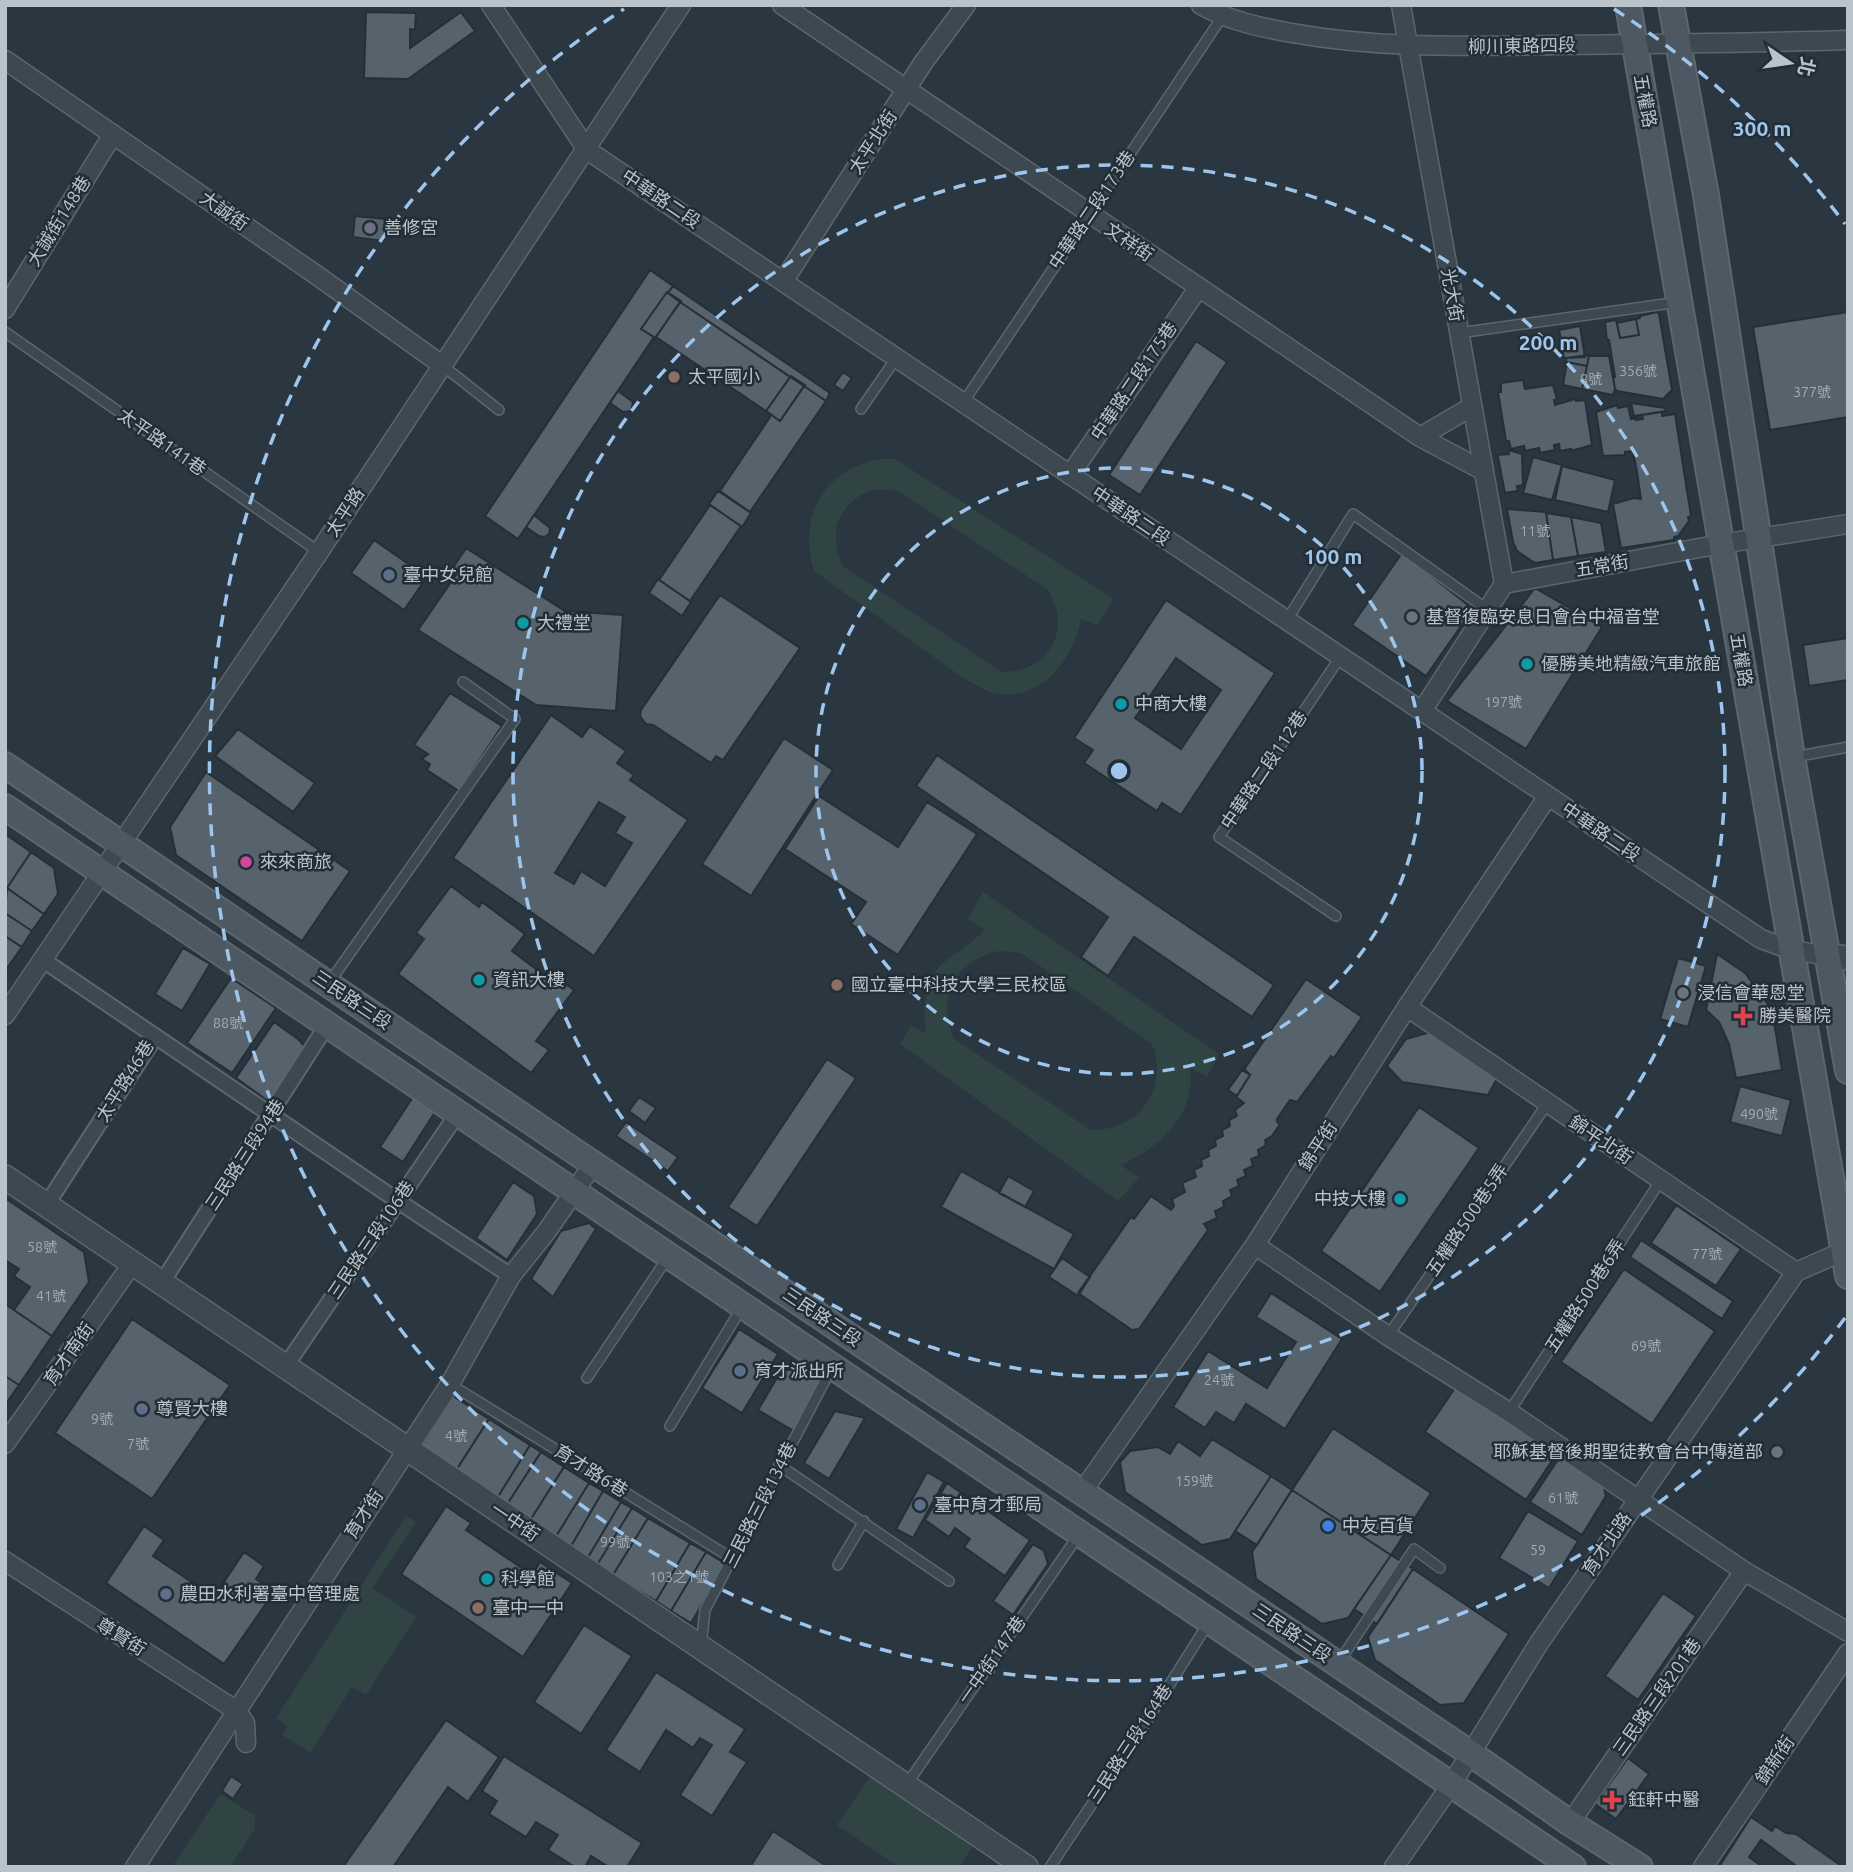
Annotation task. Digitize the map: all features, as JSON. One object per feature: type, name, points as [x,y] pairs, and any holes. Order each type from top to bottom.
[{"type":"main road","name":"五權路","points":[[1628,5],[1846,1250],[1848,1276]]},
{"type":"main road","name":"五權路","points":[[1671,5],[1706,195],[1792,757],[1838,957],[1848,1071]]},
{"type":"main road","name":"三民路三段","points":[[5,765],[1570,1823],[1640,1867]]},
{"type":"main road","name":"三民路三段","points":[[5,807],[1573,1867]]},
{"type":"street","name":"中華路二段","points":[[491,5],[587,150],[1761,939],[1792,950],[1838,957]]},
{"type":"street","name":"太平路","points":[[5,1015],[319,552],[681,5]]},
{"type":"street","name":"文祥街","points":[[782,5],[1420,438],[1482,470]]},
{"type":"street","name":"太平北街","points":[[783,282],[906,90],[966,5]]},
{"type":"street","name":"柳川東路四段","points":[[1201,5],[1222,17],[1249,25],[1329,40],[1409,47],[1678,45],[1848,40]]},
{"type":"street","name":"光大街","points":[[1402,12],[1504,584]]},
{"type":"street","name":"大誠街","points":[[5,60],[442,365]]},
{"type":"street","name":"大誠街148巷","points":[[5,309],[113,134]]},
{"type":"street","name":"中華路二段175巷","points":[[1070,475],[1199,287]]},
{"type":"street","points":[[1420,438],[1471,407]]},
{"type":"street","name":"五常街","points":[[1504,584],[1721,544],[1848,524]]},
{"type":"street","points":[[1422,710],[1504,584]]},
{"type":"street","name":"錦平街","points":[[1082,1492],[1255,1245],[1407,1007],[1548,796]]},
{"type":"street","name":"太平路46巷","points":[[43,960],[155,1037],[47,1204]]},
{"type":"street","name":"錦平北街","points":[[1407,1007],[1796,1272]]},
{"type":"street","name":"三民路三段94巷","points":[[161,1284],[327,1025]]},
{"type":"street","points":[[155,1037],[511,1276]]},
{"type":"street","name":"三民路三段106巷","points":[[285,1367],[458,1113]]},
{"type":"street","name":"育才街","points":[[135,1867],[450,1384],[511,1276],[594,1163]]},
{"type":"street","name":"一中街","points":[[5,1177],[1026,1867]]},
{"type":"street","points":[[1255,1245],[1744,1571],[1848,1632]]},
{"type":"street","points":[[1796,1272],[1846,1250]]},
{"type":"street","name":"育才南街","points":[[5,1444],[132,1264]]},
{"type":"street","name":"育才北路","points":[[1394,1867],[1451,1785],[1539,1643],[1796,1272]]},
{"type":"street","name":"尊賢街","points":[[5,1561],[237,1711]]},
{"type":"street","name":"三民路三段201巷","points":[[1570,1823],[1744,1571]]},
{"type":"street","name":"錦新街","points":[[1703,1867],[1848,1653]]},
{"type":"street","points":[[237,1711],[245,1723],[246,1743]]},
{"type":"lane","name":"中華路二段173巷","points":[[963,403],[1222,17]]},
{"type":"lane","points":[[1459,333],[1680,302]]},
{"type":"lane","name":"太平路141巷","points":[[5,332],[319,552]]},
{"type":"lane","points":[[861,408],[897,357]]},
{"type":"lane","points":[[442,365],[499,410]]},
{"type":"lane","points":[[1287,620],[1353,514],[1488,610]]},
{"type":"lane","name":"中華路二段112巷","points":[[1336,916],[1219,837],[1341,656]]},
{"type":"lane","points":[[328,984],[515,719],[463,682]]},
{"type":"lane","points":[[1792,757],[1848,747]]},
{"type":"lane","name":"五權路500巷5弄","points":[[1388,1336],[1547,1104]]},
{"type":"lane","name":"五權路500巷6弄","points":[[1509,1412],[1661,1180]]},
{"type":"lane","points":[[587,1378],[669,1255]]},
{"type":"lane","points":[[670,1426],[743,1306]]},
{"type":"lane","name":"三民路三段134巷","points":[[701,1647],[705,1610],[833,1366]]},
{"type":"lane","name":"育才路6巷","points":[[450,1384],[733,1559]]},
{"type":"lane","points":[[779,1465],[949,1581]]},
{"type":"lane","points":[[838,1565],[864,1521]]},
{"type":"lane","name":"一中街147巷","points":[[905,1785],[1079,1534]]},
{"type":"lane","points":[[1338,1664],[1414,1549],[1440,1568]]},
{"type":"lane","name":"三民路三段164巷","points":[[1050,1867],[1134,1741],[1209,1621]]},
{"type":"green space","points":[[895,459],[1114,599],[1097,625],[1081,619],[1071,649],[1052,675],[1040,685],[1026,692],[1010,695],[993,693],[963,678],[814,571],[809,532],[820,498],[830,484],[861,464]],"holes":[[[877,489],[898,491],[1047,589],[1058,618],[1057,632],[1044,656],[1033,665],[1002,672],[844,567],[836,541],[840,519],[845,509],[853,500]]]},
{"type":"green space","points":[[983,892],[1219,1054],[1207,1077],[1191,1068],[1191,1087],[1187,1103],[1174,1126],[1155,1145],[1121,1165],[1139,1178],[1118,1201],[900,1044],[911,1025],[926,1034],[925,1000],[932,975],[984,930],[968,918]],"holes":[[[999,951],[1021,953],[1152,1044],[1156,1061],[1153,1091],[1136,1115],[1123,1123],[1091,1130],[953,1038],[947,1009],[953,983],[961,972],[971,963]]]},
{"type":"green space","points":[[406,1516],[416,1522],[373,1588],[416,1617],[366,1695],[352,1687],[310,1753],[282,1735],[288,1726],[276,1718]]},
{"type":"green space","points":[[870,1777],[973,1846],[959,1867],[899,1867],[837,1825]]},
{"type":"green space","points":[[220,1794],[255,1815],[255,1829],[230,1867],[172,1867]]},
{"type":"building","points":[[366,12],[416,13],[415,30],[410,29],[410,48],[461,12],[475,31],[408,79],[364,78]]},
{"type":"building","name":"善修宮","points":[[355,216],[386,219],[384,241],[353,237]]},
{"type":"building","points":[[650,270],[673,286],[641,329],[654,337],[518,539],[485,516]]},
{"type":"building","points":[[673,286],[830,393],[826,401],[668,293]]},
{"type":"building","points":[[667,292],[681,301],[655,338],[641,329]]},
{"type":"building","points":[[680,302],[790,377],[766,411],[656,337]]},
{"type":"building","points":[[1657,312],[1672,390],[1663,399],[1617,391],[1605,322],[1616,320],[1620,338],[1639,335],[1636,319]]},
{"type":"building","points":[[1848,312],[1848,417],[1770,430],[1753,327]]},
{"type":"building","points":[[1636,319],[1639,335],[1620,338],[1617,323]]},
{"type":"building","points":[[1580,326],[1585,357],[1564,358],[1559,330]]},
{"type":"building","points":[[1196,341],[1227,362],[1140,495],[1109,475]]},
{"type":"building","points":[[1589,355],[1587,366],[1567,362],[1565,364],[1567,358]]},
{"type":"building","points":[[1589,356],[1609,356],[1615,389],[1613,395],[1582,389]]},
{"type":"building","points":[[1567,362],[1587,366],[1582,389],[1563,385]]},
{"type":"building","points":[[843,372],[852,378],[843,391],[834,385]]},
{"type":"building","points":[[791,376],[805,385],[780,421],[766,411]]},
{"type":"building","points":[[1523,380],[1525,389],[1553,385],[1557,399],[1554,400],[1555,405],[1575,399],[1585,400],[1592,445],[1560,451],[1559,444],[1554,445],[1555,450],[1540,453],[1539,448],[1525,451],[1524,446],[1511,449],[1509,441],[1506,441],[1498,392],[1501,392],[1501,383]]},
{"type":"building","points":[[804,386],[826,401],[750,512],[720,491],[770,417],[769,413],[780,421]]},
{"type":"building","points":[[618,391],[633,402],[631,411],[623,412],[610,403]]},
{"type":"building","points":[[1631,403],[1665,408],[1666,411],[1634,416]]},
{"type":"building","points":[[1617,405],[1618,408],[1628,406],[1631,419],[1636,420],[1643,419],[1642,415],[1662,412],[1662,416],[1675,414],[1691,516],[1674,540],[1621,548],[1613,504],[1634,498],[1641,499],[1633,451],[1625,452],[1625,455],[1603,456],[1596,412]]},
{"type":"building","points":[[1509,450],[1522,454],[1523,485],[1517,486],[1518,491],[1505,493],[1498,455],[1509,454]]},
{"type":"building","points":[[1533,457],[1562,465],[1552,500],[1523,493]]},
{"type":"building","points":[[1562,466],[1615,480],[1608,512],[1555,500]]},
{"type":"building","points":[[718,491],[751,513],[742,527],[709,504]]},
{"type":"building","points":[[710,505],[741,526],[690,601],[659,580]]},
{"type":"building","points":[[1507,509],[1546,512],[1553,560],[1535,563],[1517,551]]},
{"type":"building","points":[[1546,513],[1571,517],[1578,556],[1553,560]]},
{"type":"building","points":[[534,515],[550,528],[549,534],[539,536],[526,527]]},
{"type":"building","points":[[1571,517],[1601,523],[1606,552],[1578,556]]},
{"type":"building","name":"臺中女兒館","points":[[374,540],[427,577],[404,610],[351,573]]},
{"type":"building","name":"大禮堂","points":[[466,548],[565,611],[623,615],[616,711],[536,705],[418,630],[456,575],[451,571]]},
{"type":"building","name":"基督復臨安息日會台中福音堂","points":[[1402,553],[1473,609],[1426,676],[1352,625]]},
{"type":"building","points":[[658,579],[691,602],[682,616],[649,593]]},
{"type":"building","name":"優勝美地精緻汽車旅館","points":[[1535,588],[1602,627],[1526,749],[1447,701]]},
{"type":"building","points":[[720,595],[800,648],[723,760],[716,756],[711,763],[653,725],[646,724],[640,716],[641,710]]},
{"type":"building","name":"中商大樓","points":[[1166,600],[1275,673],[1181,815],[1162,803],[1157,811],[1084,763],[1093,750],[1074,738]],"holes":[[[1176,658],[1221,690],[1181,749],[1135,718]]]},
{"type":"building","points":[[1848,638],[1848,680],[1809,686],[1803,645]]},
{"type":"building","points":[[450,693],[502,726],[459,791],[427,770],[430,764],[422,759],[428,754],[414,745]]},
{"type":"building","points":[[551,715],[582,737],[590,726],[626,751],[617,763],[634,775],[630,780],[688,820],[594,956],[453,858]],"holes":[[[599,802],[625,817],[615,833],[632,843],[605,886],[581,871],[574,884],[555,873]]]},
{"type":"building","points":[[238,729],[315,783],[293,812],[215,756]]},
{"type":"building","points":[[784,738],[833,770],[751,896],[702,864]]},
{"type":"building","points":[[937,755],[1274,985],[1252,1017],[1134,937],[1108,976],[1081,957],[1108,917],[916,786]]},
{"type":"building","points":[[206,772],[350,871],[302,941],[176,855],[170,827]]},
{"type":"building","points":[[819,796],[898,847],[927,802],[977,834],[898,955],[851,924],[866,902],[785,849]]},
{"type":"building","points":[[5,834],[31,852],[5,891]]},
{"type":"building","points":[[31,852],[54,868],[58,894],[44,914],[7,888]]},
{"type":"building","name":"資訊大樓","points":[[451,886],[479,907],[482,902],[525,934],[512,951],[555,983],[558,978],[574,990],[536,1041],[549,1050],[531,1073],[398,974],[424,939],[416,933]]},
{"type":"building","points":[[7,888],[44,914],[32,931],[5,913]]},
{"type":"building","points":[[5,913],[32,931],[22,947],[5,936]]},
{"type":"building","points":[[5,936],[22,947],[5,971]]},
{"type":"building","points":[[183,948],[210,964],[182,1011],[155,994]]},
{"type":"building","name":"勝美醫院","points":[[1717,954],[1745,973],[1772,1010],[1782,1070],[1736,1078],[1729,1044],[1719,1022],[1706,1010]]},
{"type":"building","name":"浸信會華恩堂","points":[[1678,958],[1706,966],[1688,1027],[1660,1019]]},
{"type":"building","points":[[231,978],[276,1008],[232,1073],[187,1043]]},
{"type":"building","points":[[1306,979],[1362,1017],[1334,1058],[1331,1056],[1297,1102],[1290,1100],[1277,1119],[1280,1124],[1272,1136],[1265,1140],[1266,1145],[1258,1150],[1259,1156],[1251,1159],[1253,1166],[1244,1170],[1246,1176],[1237,1180],[1239,1186],[1230,1190],[1232,1196],[1223,1201],[1224,1207],[1215,1211],[1217,1218],[1204,1224],[1208,1230],[1139,1329],[1132,1330],[1078,1293],[1131,1217],[1134,1219],[1151,1196],[1171,1210],[1174,1206],[1172,1199],[1185,1192],[1182,1183],[1196,1177],[1194,1170],[1202,1166],[1201,1160],[1209,1156],[1208,1150],[1216,1146],[1215,1140],[1223,1136],[1222,1130],[1230,1126],[1229,1120],[1237,1116],[1235,1110],[1244,1103],[1236,1097],[1250,1075],[1242,1067],[1245,1068]]},
{"type":"building","points":[[274,1022],[307,1049],[272,1104],[236,1078]]},
{"type":"building","points":[[1438,1030],[1498,1077],[1488,1095],[1402,1082],[1387,1066],[1406,1039]]},
{"type":"building","points":[[827,1059],[856,1078],[757,1226],[728,1207]]},
{"type":"building","points":[[1242,1070],[1250,1075],[1237,1096],[1228,1090]]},
{"type":"building","points":[[1740,1086],[1791,1100],[1782,1136],[1730,1122]]},
{"type":"building","points":[[413,1097],[435,1112],[403,1162],[380,1147]]},
{"type":"building","points":[[639,1097],[656,1108],[645,1123],[629,1111]]},
{"type":"building","name":"中技大樓","points":[[1419,1107],[1479,1148],[1380,1292],[1321,1251]]},
{"type":"building","points":[[626,1122],[678,1157],[668,1171],[616,1136]]},
{"type":"building","points":[[961,1171],[1074,1234],[1054,1269],[941,1207]]},
{"type":"building","points":[[1008,1176],[1034,1191],[1025,1207],[999,1193]]},
{"type":"building","points":[[513,1182],[534,1196],[537,1214],[507,1260],[476,1238]]},
{"type":"building","points":[[5,1198],[84,1252],[89,1282],[52,1336],[14,1310],[30,1287],[14,1276],[19,1269],[5,1260]]},
{"type":"building","points":[[1676,1205],[1741,1249],[1716,1286],[1651,1243]]},
{"type":"building","points":[[589,1223],[596,1229],[553,1297],[531,1279],[561,1231]]},
{"type":"building","points":[[1641,1240],[1733,1301],[1722,1319],[1630,1257]]},
{"type":"building","points":[[1062,1258],[1090,1277],[1078,1296],[1049,1277]]},
{"type":"building","points":[[1624,1269],[1715,1331],[1652,1424],[1561,1362]]},
{"type":"building","points":[[1271,1293],[1342,1339],[1285,1429],[1246,1404],[1234,1423],[1216,1412],[1205,1428],[1173,1407],[1208,1351],[1267,1388],[1296,1342],[1256,1317]]},
{"type":"building","points":[[5,1304],[52,1336],[19,1385],[5,1376]]},
{"type":"building","name":"尊賢大樓","points":[[132,1319],[230,1385],[152,1499],[55,1433]]},
{"type":"building","name":"育才派出所","points":[[739,1329],[778,1354],[742,1413],[702,1388]]},
{"type":"building","points":[[804,1363],[826,1376],[794,1431],[758,1410],[781,1371],[801,1368]]},
{"type":"building","points":[[5,1376],[19,1385],[5,1405]]},
{"type":"building","points":[[1457,1385],[1557,1453],[1526,1500],[1425,1432]]},
{"type":"building","points":[[453,1396],[489,1419],[455,1472],[419,1449]]},
{"type":"building","points":[[835,1411],[865,1418],[829,1479],[804,1463]]},
{"type":"building","points":[[489,1419],[530,1445],[496,1500],[455,1472]]},
{"type":"building","points":[[1333,1428],[1431,1493],[1391,1555],[1292,1490]]},
{"type":"building","points":[[1212,1439],[1271,1476],[1230,1539],[1202,1545],[1125,1492],[1120,1462],[1130,1451],[1158,1447],[1170,1454],[1178,1441],[1200,1456]]},
{"type":"building","points":[[530,1445],[541,1452],[506,1506],[496,1500]]},
{"type":"building","points":[[541,1452],[564,1467],[529,1522],[506,1506]]},
{"type":"building","points":[[1561,1455],[1602,1481],[1606,1496],[1582,1535],[1530,1502]]},
{"type":"building","points":[[564,1467],[589,1483],[555,1538],[529,1522]]},
{"type":"building","name":"臺中育才郵局","points":[[927,1472],[944,1482],[913,1538],[896,1529]]},
{"type":"building","points":[[1271,1476],[1292,1490],[1257,1545],[1235,1531]]},
{"type":"building","points":[[589,1483],[603,1491],[570,1548],[555,1538]]},
{"type":"building","points":[[947,1483],[1030,1540],[1005,1576],[964,1547],[970,1539],[955,1528],[949,1537],[925,1520]]},
{"type":"building","points":[[1292,1490],[1391,1555],[1348,1618],[1322,1624],[1256,1579],[1252,1552]]},
{"type":"building","points":[[603,1491],[621,1502],[587,1559],[570,1548]]},
{"type":"building","points":[[621,1502],[632,1508],[597,1565],[587,1559]]},
{"type":"building","name":"科學館","points":[[446,1506],[471,1523],[466,1530],[532,1575],[540,1562],[572,1583],[523,1657],[401,1574]]},
{"type":"building","points":[[632,1508],[648,1518],[613,1575],[597,1565]]},
{"type":"building","points":[[1528,1511],[1578,1541],[1549,1588],[1499,1558]]},
{"type":"building","points":[[648,1518],[690,1543],[656,1601],[613,1575]]},
{"type":"building","name":"農田水利署臺中管理處","points":[[144,1526],[164,1540],[153,1556],[214,1597],[244,1552],[264,1566],[256,1579],[274,1592],[224,1664],[106,1583]]},
{"type":"building","points":[[690,1543],[706,1552],[671,1611],[656,1601]]},
{"type":"building","points":[[1033,1544],[1044,1551],[1048,1564],[1013,1615],[993,1601]]},
{"type":"building","points":[[706,1552],[726,1564],[691,1623],[671,1611]]},
{"type":"building","points":[[1391,1555],[1413,1569],[1377,1624],[1354,1609]]},
{"type":"building","points":[[1413,1569],[1509,1634],[1464,1703],[1440,1705],[1375,1660],[1368,1637]]},
{"type":"building","points":[[1663,1593],[1696,1616],[1638,1700],[1605,1676]]},
{"type":"building","points":[[584,1625],[632,1656],[581,1734],[534,1702]]},
{"type":"building","points":[[656,1672],[745,1729],[730,1752],[747,1762],[712,1816],[680,1795],[712,1745],[700,1738],[693,1748],[666,1730],[640,1772],[606,1750]]},
{"type":"building","points":[[446,1720],[499,1757],[468,1802],[448,1787],[393,1867],[343,1867]]},
{"type":"building","points":[[504,1756],[642,1843],[627,1867],[609,1867],[591,1856],[585,1867],[575,1867],[548,1850],[558,1835],[536,1822],[526,1837],[489,1814],[497,1801],[482,1791]]},
{"type":"building","points":[[1628,1758],[1649,1774],[1616,1819],[1595,1804]]},
{"type":"building","points":[[231,1776],[243,1784],[233,1799],[222,1791]]},
{"type":"building","points":[[1751,1817],[1772,1831],[1775,1826],[1786,1833],[1796,1834],[1843,1867],[1798,1867],[1761,1840],[1749,1857],[1763,1867],[1719,1867]]},
{"type":"building","points":[[773,1831],[828,1867],[750,1867]]},
{"type":"place","name":"善修宮","points":[[370,228]]},
{"type":"place","name":"太平國小","points":[[674,377]]},
{"type":"place","name":"臺中女兒館","points":[[389,575]]},
{"type":"place","name":"基督復臨安息日會台中福音堂","points":[[1412,617]]},
{"type":"place","name":"大禮堂","points":[[523,623]]},
{"type":"place","name":"優勝美地精緻汽車旅館","points":[[1527,664]]},
{"type":"place","name":"中商大樓","points":[[1121,704]]},
{"type":"place","name":"來來商旅","points":[[246,862]]},
{"type":"place","name":"資訊大樓","points":[[479,980]]},
{"type":"place","name":"國立臺中科技大學三民校區","points":[[837,985]]},
{"type":"place","name":"浸信會華恩堂","points":[[1683,993]]},
{"type":"place","name":"勝美醫院","points":[[1743,1016]]},
{"type":"place","name":"中技大樓","points":[[1400,1199]]},
{"type":"place","name":"育才派出所","points":[[740,1371]]},
{"type":"place","name":"尊賢大樓","points":[[142,1409]]},
{"type":"place","name":"耶穌基督後期聖徒教會台中傳道部","points":[[1777,1452]]},
{"type":"place","name":"臺中育才郵局","points":[[920,1505]]},
{"type":"place","name":"中友百貨","points":[[1328,1526]]},
{"type":"place","name":"科學館","points":[[487,1579]]},
{"type":"place","name":"農田水利署臺中管理處","points":[[166,1594]]},
{"type":"place","name":"臺中一中","points":[[478,1608]]},
{"type":"place","name":"鈺軒中醫","points":[[1612,1800]]}]
